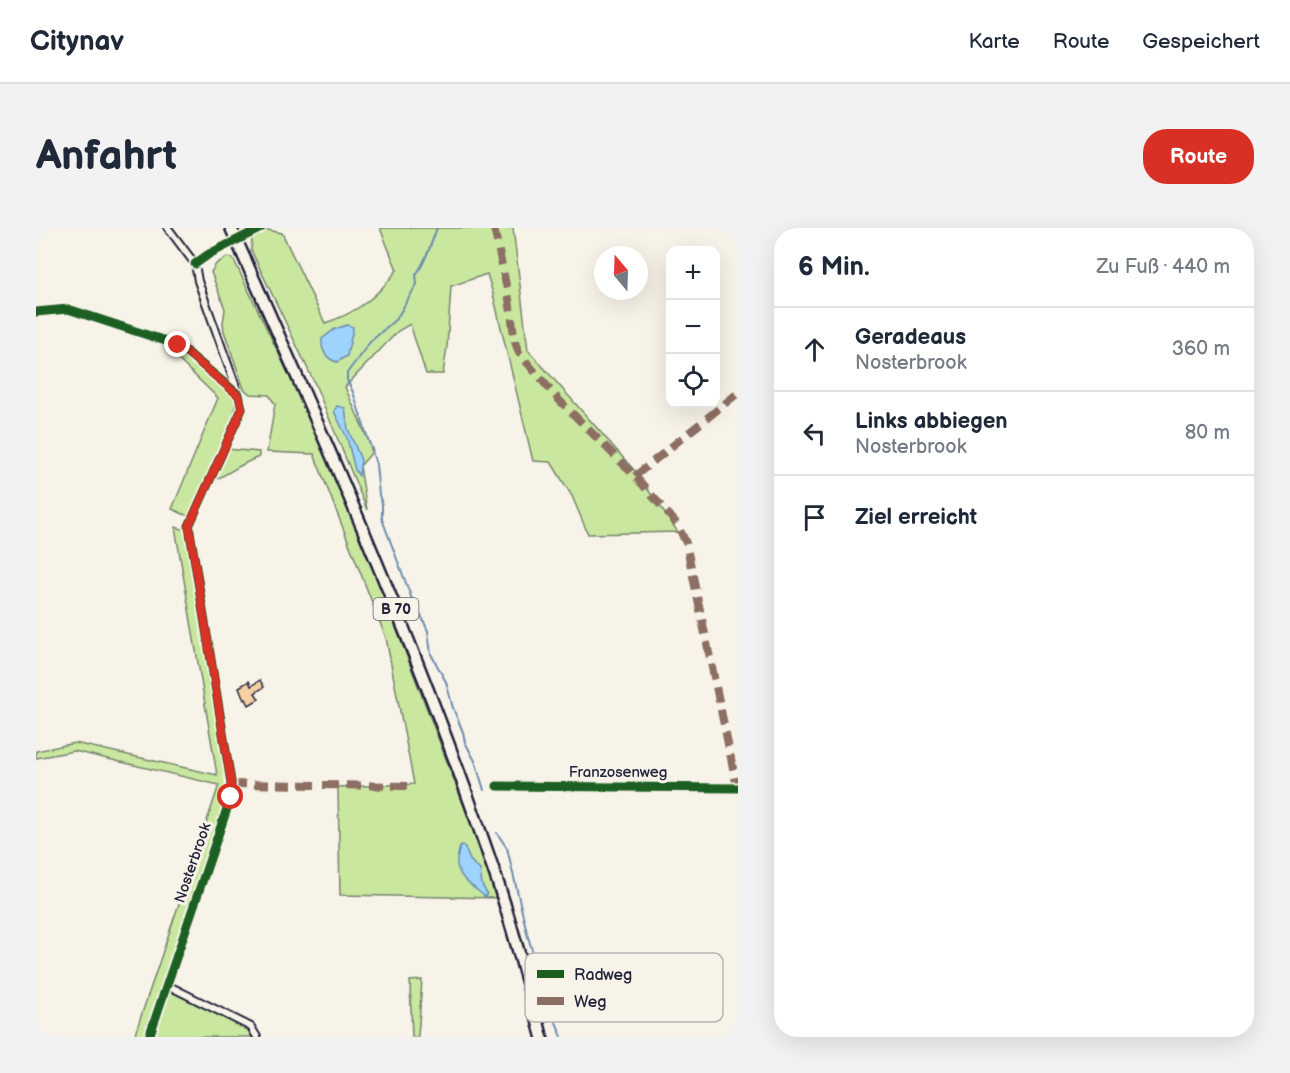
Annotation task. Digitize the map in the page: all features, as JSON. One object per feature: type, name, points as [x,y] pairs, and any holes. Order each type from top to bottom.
[{"type":"highway","name":"B 70","points":[[231,228],[328,446],[422,674],[497,881],[525,978]]},
{"type":"highway","name":"B 70","points":[[538,1022],[542,1037]]},
{"type":"street","points":[[168,228],[195,264],[198,281],[239,396]]},
{"type":"street","points":[[245,235],[261,228]]},
{"type":"street","points":[[195,264],[230,242]]},
{"type":"street","points":[[36,312],[68,309],[178,345],[239,396]]},
{"type":"street","name":"Nosterbrook","points":[[149,1037],[231,797],[229,770],[189,526],[242,409],[239,396]]},
{"type":"street","name":"Franzosenweg","points":[[497,786],[738,788]]},
{"type":"street","points":[[167,985],[251,1027],[257,1037]]},
{"type":"green space","points":[[380,228],[513,228],[528,350],[634,470],[678,532],[588,534],[572,496],[551,462],[533,461],[487,274],[451,286],[443,374],[426,374],[410,324],[398,331],[345,387],[373,451],[360,466],[367,510],[315,384],[251,250],[252,239],[268,230],[282,233],[325,323],[357,309],[374,296],[397,270]]},
{"type":"green space","points":[[227,257],[233,258],[327,455],[364,544],[499,898],[340,895],[338,787],[414,784],[386,638],[314,454],[267,452],[275,404],[269,395],[250,394],[244,389],[224,331],[225,309],[211,272],[216,264]]},
{"type":"green space","points":[[162,344],[174,346],[233,392],[235,400],[232,421],[188,516],[172,509],[218,398]]},
{"type":"green space","points":[[227,449],[259,452],[259,457],[211,482]]},
{"type":"green space","points":[[175,527],[186,530],[228,794],[145,1037],[134,1037],[219,785],[74,751],[36,758],[36,751],[75,743],[217,775]]},
{"type":"green space","points":[[422,980],[418,1037],[412,1037],[410,981]]},
{"type":"green space","points":[[169,990],[249,1029],[254,1037],[153,1037]]},
{"type":"water","points":[[347,325],[353,327],[347,356],[337,362],[325,353],[322,339],[335,329]]},
{"type":"water","points":[[337,406],[345,408],[348,429],[361,460],[359,476],[355,470],[347,438],[334,411]]},
{"type":"water","points":[[462,845],[470,860],[480,870],[482,885],[487,894],[485,897],[465,880],[458,870],[457,860]]},
{"type":"building","points":[[260,680],[264,687],[255,693],[259,699],[249,705],[246,699],[244,700],[239,687],[249,681],[251,686]]},
{"type":"waterway","points":[[437,228],[425,259],[416,274],[417,284],[397,318],[370,342],[347,373],[347,380],[376,464],[382,519],[416,610],[421,615],[428,631],[431,654],[446,682],[453,708],[465,742],[475,761],[484,790]]},
{"type":"waterway","points":[[497,833],[507,848],[533,953]]},
{"type":"waterway","points":[[556,1022],[562,1037]]},
{"type":"marked path","points":[[494,228],[519,353],[558,399],[635,476],[677,524],[686,543],[738,792]]},
{"type":"marked path","points":[[635,476],[738,393]]},
{"type":"marked path","points":[[231,784],[414,786]]},
{"type":"cycle path","points":[[195,264],[209,254],[261,228]]},
{"type":"cycle path","points":[[36,312],[68,309],[178,345],[239,395],[242,409],[189,526],[231,782],[231,797],[149,1037]]},
{"type":"cycle path","points":[[497,786],[738,788]]},
{"type":"route","points":[[178,345],[239,396],[242,409],[189,526],[231,782],[231,797]]}]
